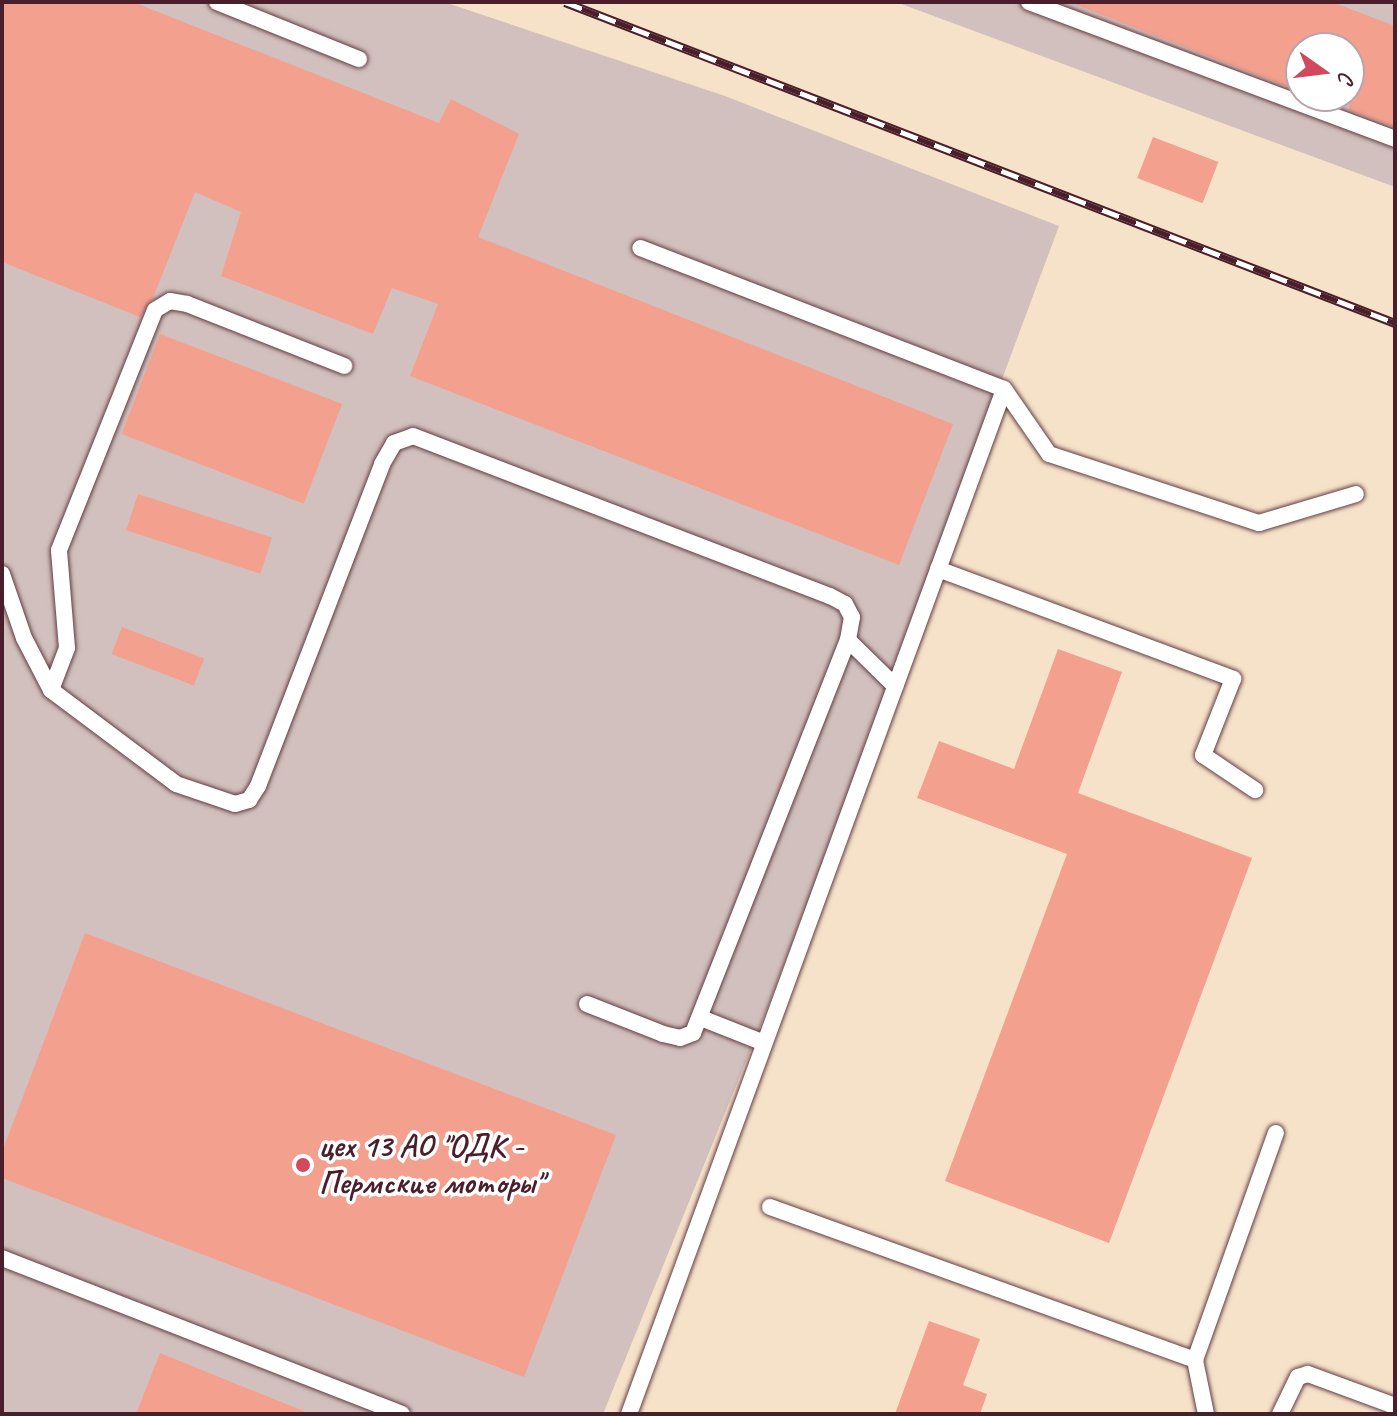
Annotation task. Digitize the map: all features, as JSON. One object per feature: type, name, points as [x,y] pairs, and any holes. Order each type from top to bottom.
[{"type":"lane","points":[[217,2],[359,59]]},
{"type":"lane","points":[[1029,2],[1395,139]]},
{"type":"lane","points":[[640,248],[1004,389],[1049,454],[1259,523],[1356,494]]},
{"type":"lane","points":[[51,690],[67,648],[59,550],[155,310],[170,301],[187,304],[344,366]]},
{"type":"lane","points":[[629,1414],[1004,389]]},
{"type":"lane","points":[[2,574],[24,638],[51,690],[176,784],[219,801],[249,800],[382,464],[394,443],[413,436],[845,604],[852,617],[848,640],[693,1033],[680,1038],[587,1004]]},
{"type":"lane","points":[[938,569],[1233,679],[1203,755],[1255,790]]},
{"type":"lane","points":[[848,640],[895,686]]},
{"type":"lane","points":[[701,1018],[764,1043]]},
{"type":"lane","points":[[1206,1414],[1195,1360],[1276,1133]]},
{"type":"lane","points":[[770,1207],[1195,1360]]},
{"type":"lane","points":[[2,1258],[402,1414]]},
{"type":"lane","points":[[1280,1414],[1298,1377],[1308,1374],[1395,1406]]},
{"type":"shaded area","points":[[2,2],[444,2],[725,96],[1059,226],[772,997],[603,1414],[2,1414]]},
{"type":"shaded area","points":[[896,2],[1395,2],[1395,187]]},
{"type":"building","points":[[2,2],[133,2],[439,123],[451,99],[519,134],[478,237],[953,424],[899,565],[410,376],[438,304],[392,288],[373,334],[221,276],[241,212],[195,192],[153,298],[140,317],[2,262]]},
{"type":"building","points":[[1069,2],[1332,2],[1395,26],[1395,127],[1354,112],[1365,112],[1365,32],[1285,32],[1285,86]]},
{"type":"building","points":[[1153,137],[1218,162],[1203,203],[1137,178]]},
{"type":"building","points":[[160,334],[342,404],[304,504],[122,434]]},
{"type":"building","points":[[138,494],[272,538],[260,574],[126,530]]},
{"type":"building","points":[[122,627],[204,659],[194,686],[112,654]]},
{"type":"building","points":[[1058,649],[1122,672],[1078,793],[1252,858],[1109,1243],[945,1181],[1067,854],[917,798],[939,741],[1014,769]]},
{"type":"building","name":"цех 13 АО \"ОДК - Пермские моторы\"","points":[[85,933],[616,1135],[524,1377],[2,1178],[2,1152]]},
{"type":"building","points":[[929,1321],[980,1339],[963,1385],[987,1394],[980,1414],[895,1414]]},
{"type":"building","points":[[160,1353],[308,1413],[308,1414],[136,1414]]},
{"type":"railway","points":[[565,2],[1395,323]]},
{"type":"place","name":"цех 13 АО \"ОДК - Пермские моторы\"","points":[[303,1165]]}]
